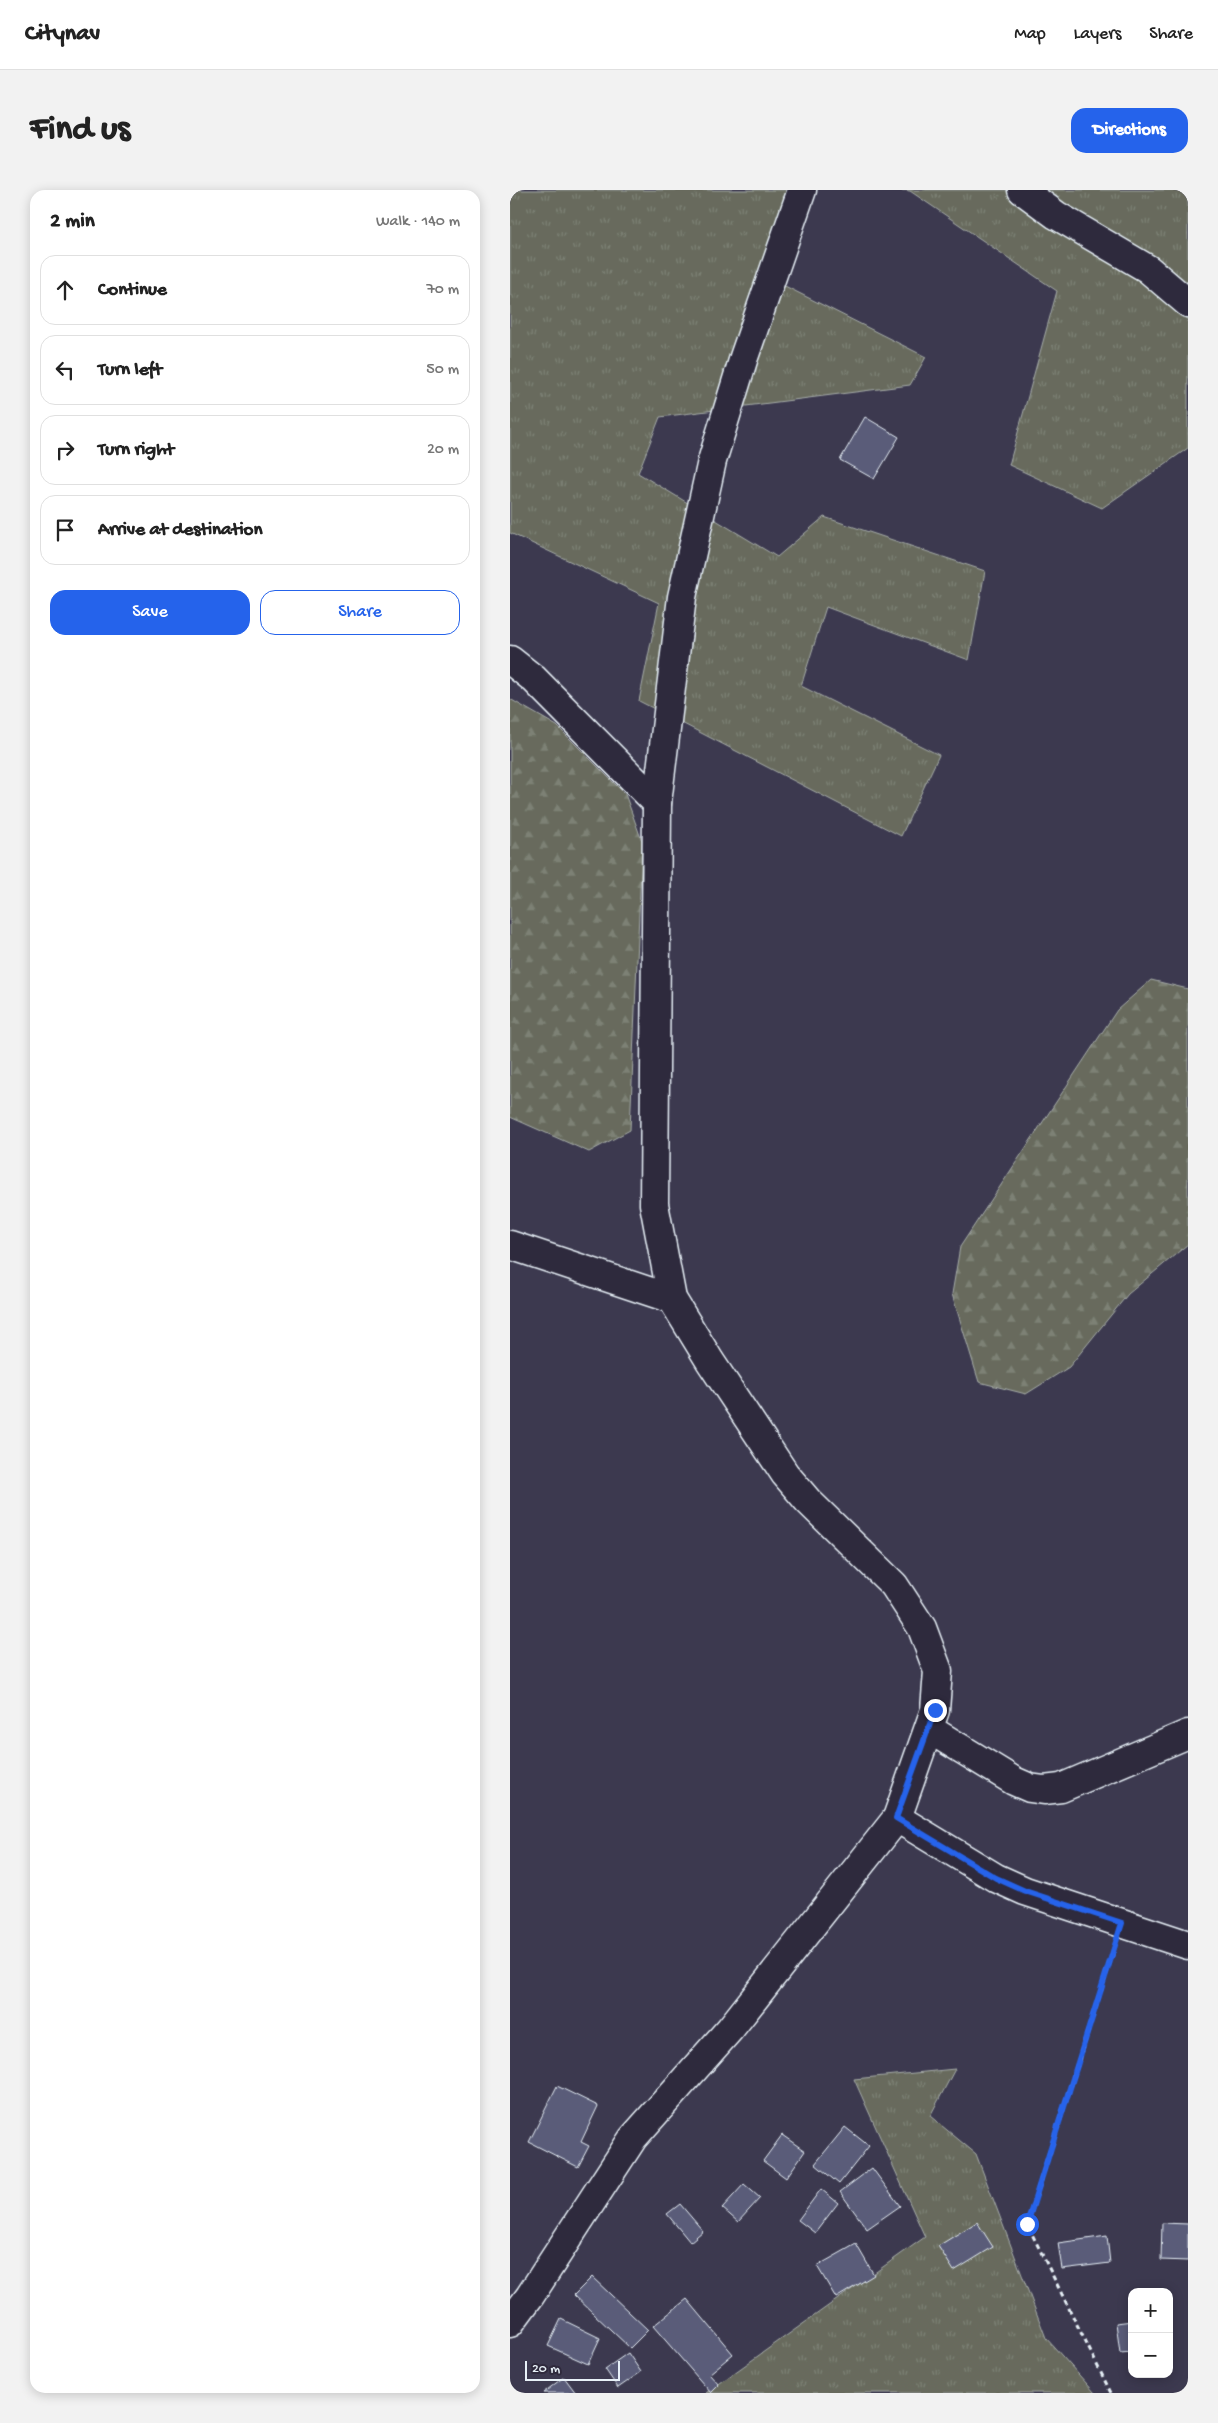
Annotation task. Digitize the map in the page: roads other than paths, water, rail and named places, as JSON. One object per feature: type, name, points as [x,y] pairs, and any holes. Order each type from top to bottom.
[{"type":"street","points":[[510,2322],[530,2296],[633,2138],[730,2029],[896,1818],[935,1710],[938,1672],[922,1628],[894,1585],[808,1501],[785,1474],[710,1361],[672,1299],[654,1204],[657,804],[682,597],[712,461],[744,357],[802,190]]},
{"type":"street","points":[[1022,190],[1056,215],[1148,269],[1188,303]]},
{"type":"street","points":[[510,660],[534,679],[657,804]]},
{"type":"street","points":[[510,1245],[672,1299]]},
{"type":"street","points":[[929,1729],[1014,1781],[1030,1788],[1044,1790],[1061,1788],[1188,1734]]},
{"type":"street","points":[[896,1818],[996,1878],[1025,1891],[1188,1945]]}]
